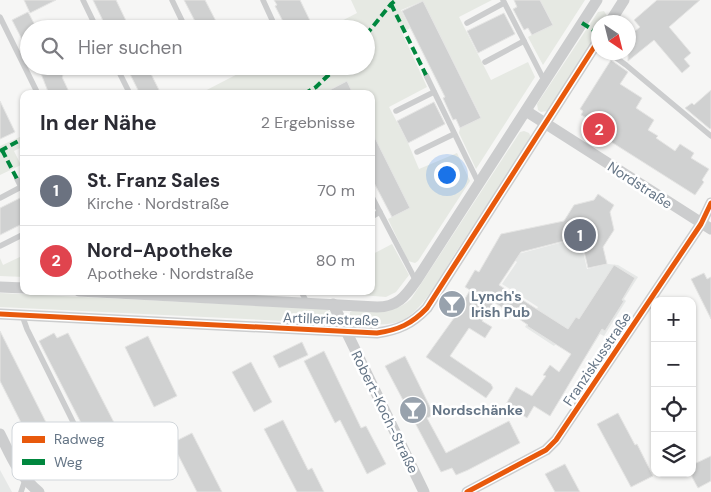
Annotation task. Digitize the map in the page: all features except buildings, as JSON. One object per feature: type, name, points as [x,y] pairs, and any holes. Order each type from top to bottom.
[{"type":"street","name":"Artilleriestraße","points":[[201,295],[387,307],[403,299],[597,0]]},
{"type":"street","points":[[614,15],[624,0]]},
{"type":"street","name":"Artilleriestraße","points":[[0,314],[377,333],[407,325],[418,318],[427,308],[591,55]]},
{"type":"street","points":[[526,112],[545,124]]},
{"type":"street","name":"Nordstraße","points":[[545,124],[706,226]]},
{"type":"street","name":"Franziskusstraße","points":[[467,492],[546,450],[556,440],[706,226],[711,202]]},
{"type":"street","points":[[0,287],[20,288]]},
{"type":"street","name":"Robert-Koch-Straße","points":[[332,304],[424,492]]},
{"type":"street","points":[[0,434],[12,456]]},
{"type":"street","points":[[25,480],[40,492]]},
{"type":"lane","points":[[83,0],[93,20]]},
{"type":"lane","points":[[172,0],[182,20]]},
{"type":"lane","points":[[263,0],[272,20]]},
{"type":"lane","points":[[467,23],[504,2],[545,82]]},
{"type":"lane","points":[[0,16],[20,57]]},
{"type":"lane","points":[[485,62],[524,42]]},
{"type":"lane","points":[[619,60],[711,136]]},
{"type":"lane","points":[[29,75],[36,90]]},
{"type":"lane","points":[[120,75],[128,90]]},
{"type":"lane","points":[[426,75],[479,184]]},
{"type":"lane","points":[[396,111],[434,92]]},
{"type":"lane","points":[[417,152],[454,134]]},
{"type":"lane","points":[[17,179],[20,186]]},
{"type":"lane","points":[[0,198],[20,191]]},
{"type":"lane","points":[[375,203],[416,281]]},
{"type":"lane","points":[[375,215],[380,212]]},
{"type":"lane","points":[[0,246],[20,236]]},
{"type":"lane","points":[[303,295],[307,303]]},
{"type":"lane","points":[[22,315],[27,329],[73,422]]},
{"type":"lane","points":[[21,492],[25,480]]},
{"type":"shaded area","points":[[351,0],[492,0],[459,17],[491,80],[528,62],[535,77],[476,169],[459,133],[460,128],[481,117],[423,1],[401,10],[410,28],[402,33],[427,87],[389,107],[419,169],[457,153],[470,181],[415,263],[408,261],[388,219],[410,208],[375,138],[375,90],[351,90],[347,81],[329,90],[207,90],[236,75],[375,75],[375,20],[343,20],[357,13]]},
{"type":"shaded area","points":[[540,0],[585,0],[543,65],[528,37],[553,24]]},
{"type":"shaded area","points":[[604,11],[606,15],[596,15],[598,12]]},
{"type":"shaded area","points":[[591,23],[591,44],[548,111],[541,112],[538,110],[537,104]]},
{"type":"shaded area","points":[[520,132],[529,133],[531,137],[422,304],[403,320],[389,324],[354,324],[350,322],[350,312],[355,310],[378,311],[392,309],[405,304],[411,299]]},
{"type":"shaded area","points":[[20,137],[20,148],[14,151],[20,165],[0,175],[0,146]]},
{"type":"shaded area","points":[[567,241],[583,251],[587,269],[608,264],[618,265],[638,277],[624,299],[626,301],[604,336],[600,334],[585,358],[558,341],[554,346],[525,327],[538,307],[502,284],[517,262],[514,260],[518,254]]},
{"type":"shaded area","points":[[392,244],[409,275],[396,292],[386,297],[361,295],[375,295],[375,253]]},
{"type":"shaded area","points":[[20,257],[20,277],[0,276],[0,258],[3,265]]},
{"type":"shaded area","points":[[0,293],[327,309],[331,313],[331,318],[327,323],[0,307]]},
{"type":"shaded area","points":[[0,470],[12,492],[0,492]]},
{"type":"marked path","points":[[375,24],[396,0]]},
{"type":"marked path","points":[[391,4],[426,75]]},
{"type":"marked path","points":[[582,23],[591,29]]},
{"type":"marked path","points":[[311,90],[329,75]]},
{"type":"marked path","points":[[0,151],[20,140]]},
{"type":"marked path","points":[[2,150],[17,179]]},
{"type":"cycle path","points":[[0,314],[377,333],[404,325],[416,318],[427,308],[591,52]]},
{"type":"cycle path","points":[[467,492],[546,450],[556,440],[701,224],[711,203]]},
{"type":"place","name":"Nord-Apotheke","points":[[599,129]]},
{"type":"place","name":"St. Franz Sales","points":[[580,235]]},
{"type":"place","name":"Lynch's Irish Pub","points":[[452,304]]},
{"type":"place","name":"Nordschänke","points":[[413,410]]}]
